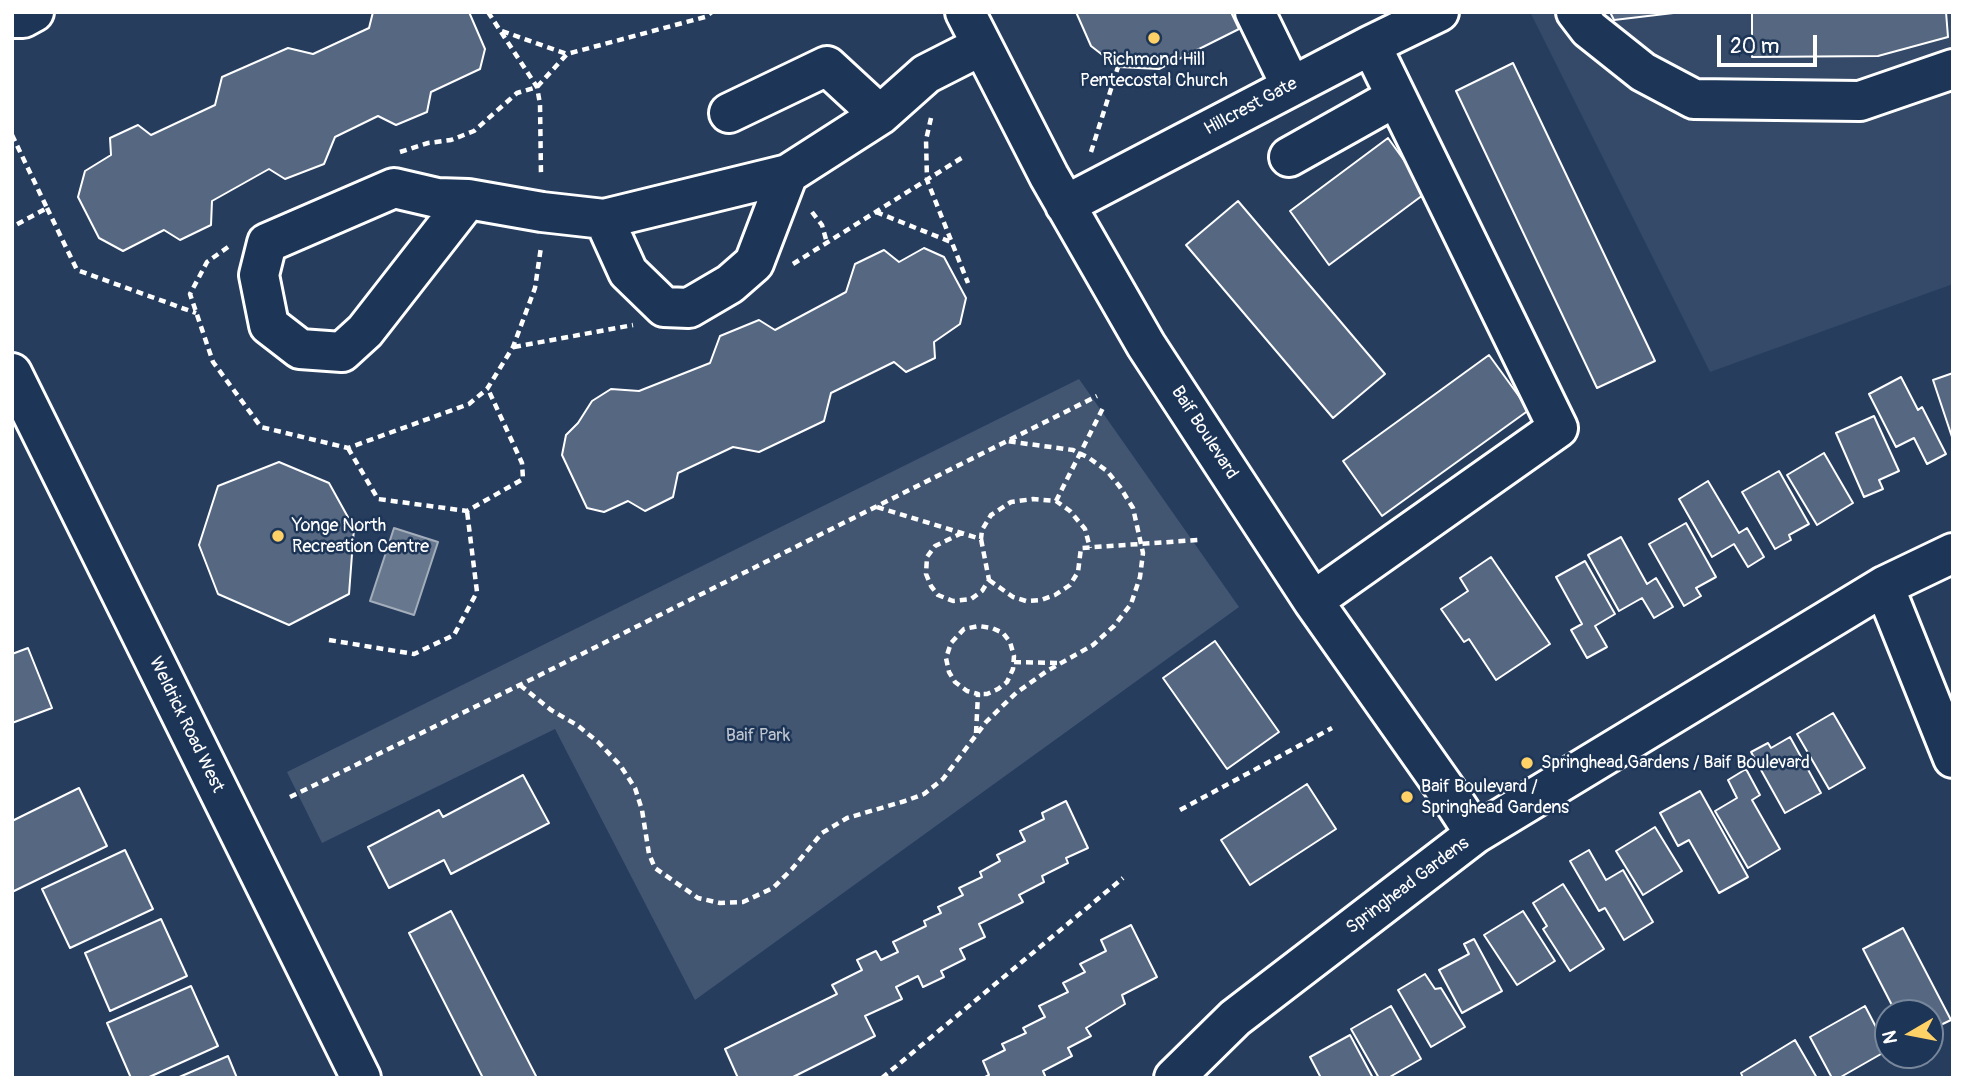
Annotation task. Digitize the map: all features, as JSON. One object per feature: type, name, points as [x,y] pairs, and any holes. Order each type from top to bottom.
[{"type":"street","points":[[12,18],[23,18],[34,12]]},
{"type":"street","points":[[1255,12],[1291,86]]},
{"type":"street","name":"Hillcrest Gate","points":[[1065,205],[1291,86],[1439,12]]},
{"type":"street","points":[[1576,12],[1589,29],[1643,72],[1694,99],[1860,101],[1953,69]]},
{"type":"street","points":[[468,199],[365,331],[342,352],[300,348],[269,325],[259,275],[267,243],[394,188],[437,198],[468,199],[604,219],[788,174],[880,115],[973,29]]},
{"type":"street","name":"Baif Boulevard","points":[[973,29],[1065,205],[1146,345],[1313,601],[1475,835]]},
{"type":"street","points":[[1313,601],[1558,428],[1371,45]]},
{"type":"street","points":[[729,113],[827,66],[880,115]]},
{"type":"street","points":[[1289,157],[1396,97]]},
{"type":"street","points":[[604,219],[628,272],[664,307],[689,308],[730,285],[754,263],[788,174]]},
{"type":"street","name":"Weldrick Road West","points":[[12,373],[361,1078]]},
{"type":"street","name":"Springhead Gardens","points":[[1174,1078],[1235,1018],[1475,835],[1884,586],[1953,553]]},
{"type":"street","points":[[1884,586],[1953,758]]},
{"type":"path","points":[[488,12],[537,87],[567,54],[712,12]]},
{"type":"path","points":[[500,31],[567,54]]},
{"type":"path","points":[[1090,156],[1118,67]]},
{"type":"path","points":[[934,110],[926,140],[927,180],[968,283]]},
{"type":"path","points":[[12,135],[77,270],[196,313]]},
{"type":"path","points":[[12,227],[47,208]]},
{"type":"path","points":[[876,212],[952,242]]},
{"type":"path","points":[[513,347],[634,324]]},
{"type":"path","points":[[348,448],[378,499],[467,511],[523,479],[522,463],[487,389]]},
{"type":"path","points":[[290,797],[1097,396]]},
{"type":"path","points":[[1056,501],[1104,406]]},
{"type":"path","points":[[520,684],[551,710],[578,725],[620,765],[635,788],[642,810],[649,854],[655,868],[698,898],[720,903],[743,902],[773,888],[822,834],[847,818],[924,794],[943,779],[976,734],[1016,693],[1093,645],[1131,604],[1140,577],[1143,553],[1133,508],[1121,487],[1107,471],[1073,450],[1006,441]]},
{"type":"path","points":[[962,533],[935,546],[927,557],[926,574],[931,586],[938,595],[953,601],[971,598],[982,591],[989,580],[982,530],[991,515],[1011,502],[1032,499],[1056,501],[1070,511],[1085,529],[1090,548]]},
{"type":"path","points":[[876,507],[981,538]]},
{"type":"path","points":[[329,640],[414,654],[454,635],[477,592],[467,511]]},
{"type":"path","points":[[989,580],[1013,597],[1026,601],[1041,600],[1055,596],[1070,585],[1078,572],[1082,548],[1198,540]]},
{"type":"path","points":[[979,626],[1003,633],[1010,642],[1014,662],[1007,682],[987,694],[978,694],[967,691],[955,682],[948,672],[946,658],[951,643],[964,629],[979,626]]},
{"type":"path","points":[[1014,662],[1061,663]]},
{"type":"path","points":[[976,734],[978,694]]},
{"type":"path","points":[[1180,810],[1332,728]]},
{"type":"path","points":[[882,1078],[1124,878]]},
{"type":"shaded area","points":[[1530,12],[1953,12],[1953,284],[1710,372]]},
{"type":"shaded area","points":[[394,528],[438,542],[414,615],[370,601]]},
{"type":"green space","name":"Baif Park","points":[[1079,379],[1239,607],[695,1000],[555,729],[322,843],[287,772]]},
{"type":"building","points":[[373,12],[469,12],[485,49],[480,69],[431,92],[427,112],[396,125],[378,116],[335,137],[324,164],[285,179],[269,169],[212,201],[211,225],[180,240],[164,230],[123,251],[99,238],[78,197],[85,171],[111,155],[110,138],[138,125],[151,135],[215,105],[222,77],[288,48],[313,54],[369,28]]},
{"type":"building","name":"Richmond Hill Pentecostal Church","points":[[1076,12],[1231,12],[1239,29],[1159,69],[1118,67],[1091,46]]},
{"type":"building","points":[[1610,12],[1682,12],[1614,20]]},
{"type":"building","points":[[1752,12],[1946,12],[1948,37],[1878,56],[1752,57]]},
{"type":"building","points":[[1513,63],[1655,361],[1597,388],[1456,91]]},
{"type":"building","points":[[1388,138],[1427,192],[1329,265],[1290,211]]},
{"type":"building","points":[[1238,201],[1385,374],[1333,418],[1186,245]]},
{"type":"building","points":[[924,248],[944,257],[966,298],[960,324],[934,342],[935,358],[906,372],[894,362],[831,393],[824,421],[759,452],[733,447],[678,473],[673,497],[645,511],[628,501],[604,512],[587,508],[562,455],[566,435],[578,423],[592,401],[611,389],[639,391],[710,363],[720,336],[759,320],[775,330],[846,292],[855,264],[884,250],[899,262]]},
{"type":"building","points":[[1489,355],[1529,410],[1382,516],[1343,461]]},
{"type":"building","points":[[1953,373],[1953,440],[1933,380]]},
{"type":"building","points":[[1901,377],[1918,410],[1922,407],[1946,454],[1927,464],[1914,438],[1896,447],[1869,394]]},
{"type":"building","points":[[1874,416],[1899,471],[1879,480],[1883,489],[1864,497],[1836,433]]},
{"type":"building","points":[[1824,453],[1853,503],[1817,525],[1787,475]]},
{"type":"building","name":"Yonge North Recreation Centre","points":[[279,462],[329,483],[354,528],[349,594],[289,625],[218,594],[199,545],[218,486]]},
{"type":"building","points":[[1779,471],[1809,524],[1789,535],[1791,540],[1775,549],[1742,492]]},
{"type":"building","points":[[1708,481],[1739,533],[1747,528],[1764,557],[1748,567],[1734,544],[1712,557],[1679,499]]},
{"type":"building","points":[[1686,523],[1716,577],[1696,588],[1701,596],[1684,606],[1649,544]]},
{"type":"building","points":[[1621,537],[1647,584],[1656,578],[1673,607],[1654,618],[1642,598],[1619,611],[1588,555]]},
{"type":"building","points":[[1491,557],[1550,644],[1496,680],[1469,639],[1464,642],[1441,609],[1468,591],[1460,578]]},
{"type":"building","points":[[1585,561],[1615,614],[1595,626],[1607,647],[1587,658],[1571,630],[1582,624],[1556,577]]},
{"type":"building","points":[[1215,641],[1279,732],[1227,769],[1163,678]]},
{"type":"building","points":[[28,648],[52,708],[12,723],[12,654]]},
{"type":"building","points":[[1833,713],[1865,768],[1829,789],[1797,734]]},
{"type":"building","points":[[1790,737],[1821,793],[1785,813],[1751,752],[1768,743],[1771,748]]},
{"type":"building","points":[[1746,769],[1760,795],[1752,800],[1780,849],[1748,868],[1715,811],[1737,798],[1728,780]]},
{"type":"building","points":[[523,775],[549,823],[451,874],[444,860],[389,888],[368,847],[439,810],[443,817]]},
{"type":"building","points":[[1307,784],[1336,829],[1250,885],[1221,840]]},
{"type":"building","points":[[79,788],[107,846],[12,892],[12,821]]},
{"type":"building","points":[[1700,791],[1748,877],[1719,893],[1689,840],[1678,846],[1660,813]]},
{"type":"building","points":[[1066,801],[1088,848],[1066,858],[1068,863],[1042,876],[1044,882],[1019,895],[1023,902],[979,924],[985,937],[960,949],[965,959],[941,971],[944,977],[923,987],[918,976],[896,987],[902,999],[865,1016],[875,1036],[791,1078],[738,1078],[725,1049],[837,994],[832,985],[862,970],[857,960],[876,951],[881,960],[898,952],[893,942],[926,926],[924,921],[941,913],[938,907],[963,895],[959,888],[982,877],[980,872],[1000,861],[997,855],[1025,841],[1020,831],[1044,819],[1042,813]]},
{"type":"building","points":[[1655,827],[1682,871],[1643,895],[1616,851]]},
{"type":"building","points":[[125,850],[153,909],[70,948],[42,889]]},
{"type":"building","points":[[1589,850],[1606,880],[1623,870],[1653,922],[1624,940],[1605,908],[1599,911],[1570,861]]},
{"type":"building","points":[[1563,884],[1604,949],[1570,971],[1543,929],[1547,926],[1533,903]]},
{"type":"building","points":[[451,911],[537,1078],[483,1078],[409,933]]},
{"type":"building","points":[[1523,911],[1555,961],[1517,985],[1484,935]]},
{"type":"building","points":[[161,919],[187,976],[110,1011],[85,953]]},
{"type":"building","points":[[1131,925],[1157,977],[1122,995],[1125,1004],[1086,1028],[1091,1036],[1068,1048],[1072,1056],[1043,1071],[1046,1078],[983,1078],[989,1075],[983,1061],[1005,1050],[1002,1044],[1026,1033],[1023,1028],[1045,1017],[1039,1006],[1068,992],[1063,983],[1085,972],[1080,964],[1106,951],[1101,940]]},
{"type":"building","points":[[1903,928],[1940,999],[1889,999],[1863,949]]},
{"type":"building","points":[[1474,939],[1502,991],[1462,1013],[1439,970],[1469,954],[1464,944]]},
{"type":"building","points":[[1425,974],[1435,989],[1441,988],[1465,1027],[1431,1047],[1398,990]]},
{"type":"building","points":[[191,986],[218,1046],[147,1078],[131,1078],[107,1023]]},
{"type":"building","points":[[1391,1006],[1421,1059],[1388,1078],[1379,1078],[1351,1029]]},
{"type":"building","points":[[1865,1006],[1874,1023],[1874,1058],[1839,1078],[1832,1078],[1810,1037]]},
{"type":"building","points":[[1944,1007],[1951,1020],[1944,1023]]},
{"type":"building","points":[[1350,1035],[1373,1078],[1321,1078],[1310,1057]]},
{"type":"building","points":[[1795,1040],[1817,1078],[1743,1078],[1741,1073]]},
{"type":"building","points":[[228,1056],[237,1078],[177,1078]]},
{"type":"place","name":"Richmond Hill Pentecostal Church","points":[[1154,38]]},
{"type":"place","name":"Yonge North Recreation Centre","points":[[278,536]]},
{"type":"place","name":"Springhead Gardens / Baif Boulevard","points":[[1527,763]]},
{"type":"place","name":"Baif Boulevard / Springhead Gardens","points":[[1407,797]]}]
